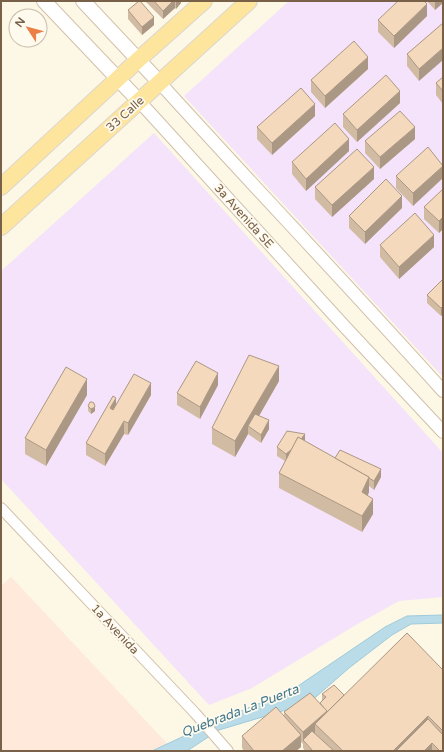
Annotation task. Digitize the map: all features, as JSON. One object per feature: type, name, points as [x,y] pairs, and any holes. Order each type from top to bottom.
[{"type":"main road","name":"3a Avenida SE","points":[[44,1],[117,80],[139,101]]},
{"type":"main road","points":[[83,1],[160,82]]},
{"type":"main road","points":[[1,187],[204,1]]},
{"type":"main road","name":"33 Calle","points":[[1,226],[250,1]]},
{"type":"street","points":[[160,82],[209,138],[368,307],[443,391]]},
{"type":"street","name":"3a Avenida SE","points":[[139,101],[339,321],[443,432]]},
{"type":"street","name":"1a Avenida","points":[[1,508],[195,713],[228,751]]},
{"type":"shaded area","points":[[289,1],[443,1],[443,377],[184,96]]},
{"type":"shaded area","points":[[154,133],[443,453],[443,597],[399,601],[354,626],[252,688],[209,705],[1,479],[1,271]]},
{"type":"shaded area","points":[[11,577],[174,751],[1,751],[1,586]]},
{"type":"water","points":[[443,615],[443,623],[411,624],[392,635],[349,668],[309,703],[219,730],[187,751],[152,751],[214,722],[292,690],[385,627],[407,616]]},
{"type":"building","points":[[139,1],[154,17],[142,27],[128,10]]},
{"type":"building","points":[[154,1],[173,1],[163,11]]},
{"type":"building","points":[[398,1],[424,1],[427,4],[394,36],[378,20]]},
{"type":"building","points":[[443,23],[443,48],[419,69],[407,54]]},
{"type":"building","points":[[354,41],[368,57],[325,96],[311,80]]},
{"type":"building","points":[[386,75],[400,91],[357,130],[343,114]]},
{"type":"building","points":[[443,77],[443,91],[436,83]]},
{"type":"building","points":[[301,88],[315,104],[272,143],[257,127]]},
{"type":"building","points":[[400,111],[415,127],[380,157],[365,141]]},
{"type":"building","points":[[335,123],[349,139],[306,179],[292,162]]},
{"type":"building","points":[[428,147],[443,166],[413,193],[396,176]]},
{"type":"building","points":[[357,149],[374,167],[332,205],[315,187]]},
{"type":"building","points":[[386,179],[402,196],[365,232],[349,216]]},
{"type":"building","points":[[443,189],[443,217],[439,221],[424,207]]},
{"type":"building","points":[[415,213],[434,235],[399,267],[380,245]]},
{"type":"building","points":[[443,279],[443,306],[441,308],[427,295]]},
{"type":"building","points":[[249,355],[279,366],[235,441],[212,428]]},
{"type":"building","points":[[196,361],[218,373],[200,407],[177,393]]},
{"type":"building","points":[[66,367],[87,379],[46,450],[25,438]]},
{"type":"building","points":[[134,374],[151,383],[128,423],[124,421],[105,454],[86,443],[113,396],[116,398],[110,408],[113,410]]},
{"type":"building","points":[[90,402],[94,403],[95,407],[91,409],[88,406]]},
{"type":"building","points":[[255,414],[269,420],[261,435],[248,426]]},
{"type":"building","points":[[287,431],[305,434],[301,439],[298,437],[292,449],[286,454],[277,447]]},
{"type":"building","points":[[298,437],[369,477],[362,492],[373,499],[362,516],[279,473]]},
{"type":"building","points":[[340,450],[381,469],[374,481],[335,458]]},
{"type":"building","points":[[407,633],[443,670],[443,731],[428,716],[393,751],[343,751],[315,724]]},
{"type":"building","points":[[334,685],[344,695],[327,712],[320,703],[326,697],[322,694]]},
{"type":"building","points":[[310,693],[327,711],[303,732],[284,712]]},
{"type":"building","points":[[276,707],[301,735],[282,751],[254,751],[242,736]]},
{"type":"building","points":[[428,719],[443,735],[443,751],[440,751],[432,743],[424,751],[396,751]]},
{"type":"building","points":[[312,731],[334,751],[313,751],[303,740]]},
{"type":"water label","name":"Quebrada La Puerta","points":[[240,711]]}]
